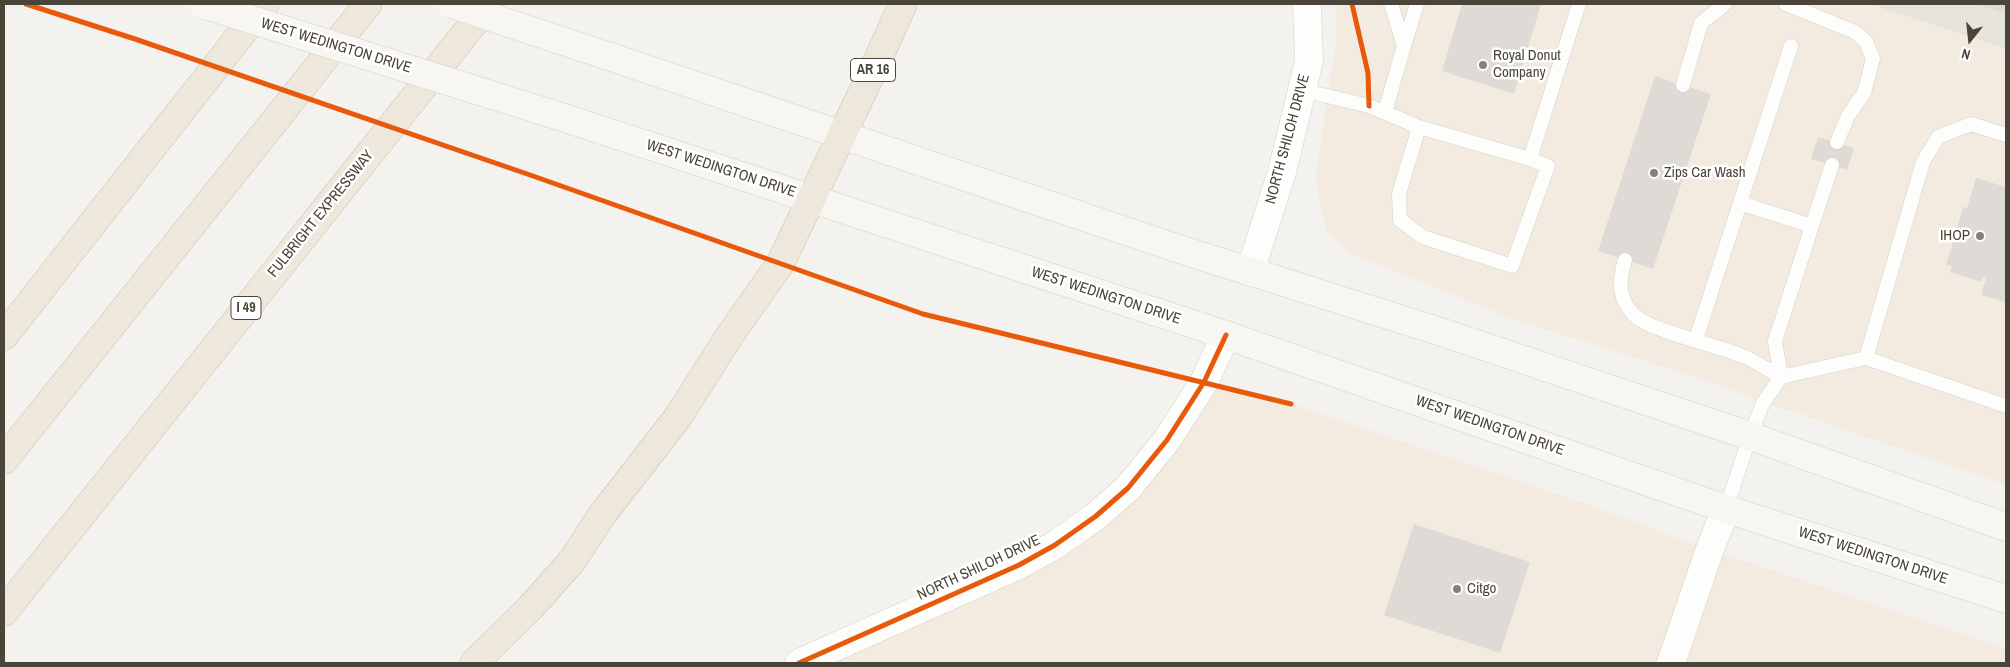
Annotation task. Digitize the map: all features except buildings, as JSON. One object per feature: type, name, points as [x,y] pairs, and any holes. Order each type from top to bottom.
[{"type":"highway","points":[[4,336],[265,4]]},
{"type":"highway","points":[[4,460],[368,4]]},
{"type":"highway","name":"FULBRIGHT EXPRESSWAY","points":[[4,612],[489,4]]},
{"type":"highway","name":"AR 16","points":[[841,135],[903,4]]},
{"type":"highway","points":[[474,663],[530,608],[572,562],[602,514],[678,416],[730,335],[780,264],[841,135]]},
{"type":"main road","name":"WEST WEDINGTON DRIVE","points":[[204,4],[568,119],[1226,335],[1726,509],[2006,599]]},
{"type":"main road","points":[[451,4],[1250,272],[1438,330],[1750,436],[2006,527]]},
{"type":"street","name":"NORTH SHILOH DRIVE","points":[[1250,272],[1282,172],[1309,61],[1307,4]]},
{"type":"street","name":"NORTH SHILOH DRIVE","points":[[799,663],[1019,565],[1056,545],[1096,516],[1128,488],[1167,440],[1204,382],[1226,335]]},
{"type":"street","points":[[1671,663],[1710,549],[1726,509]]},
{"type":"lane","points":[[1391,4],[1404,46]]},
{"type":"lane","points":[[1385,112],[1417,4]]},
{"type":"lane","points":[[1530,159],[1579,4]]},
{"type":"lane","points":[[1683,85],[1701,23],[1725,4]]},
{"type":"lane","points":[[1786,4],[1855,32],[1866,42],[1873,59],[1864,93],[1848,116],[1837,142]]},
{"type":"lane","points":[[1696,339],[1791,46]]},
{"type":"lane","points":[[1302,90],[1369,106],[1419,127],[1548,166],[1512,266],[1423,237],[1400,220],[1399,194],[1419,127]]},
{"type":"lane","points":[[1866,358],[1923,162],[1938,137],[1971,124],[2006,135]]},
{"type":"lane","points":[[1726,509],[1763,403],[1781,377],[1775,341],[1832,165]]},
{"type":"lane","points":[[1740,203],[1812,226]]},
{"type":"lane","points":[[1625,260],[1620,280],[1622,296],[1633,315],[1654,327],[1742,355],[1781,377],[1866,358],[2006,406]]},
{"type":"shaded area","points":[[1335,4],[1869,4],[2006,49],[2006,485],[1801,414],[1763,403],[1726,387],[1510,318],[1351,254],[1327,232],[1315,178],[1336,41]]},
{"type":"shaded area","points":[[1869,4],[2006,4],[2006,49]]},
{"type":"shaded area","points":[[1204,382],[1316,412],[1621,516],[1674,537],[2006,649],[2006,663],[799,663],[1096,516]]},
{"type":"cycle path","points":[[26,4],[135,39],[533,176],[923,314],[1291,404]]},
{"type":"cycle path","points":[[1352,4],[1368,73],[1369,106]]},
{"type":"cycle path","points":[[799,663],[1019,565],[1055,545],[1096,516],[1128,488],[1167,440],[1204,382],[1226,335]]},
{"type":"place","name":"Royal Donut Company","points":[[1483,65]]},
{"type":"place","name":"Zips Car Wash","points":[[1654,173]]},
{"type":"place","name":"IHOP","points":[[1980,236]]},
{"type":"place","name":"Citgo","points":[[1457,589]]}]
